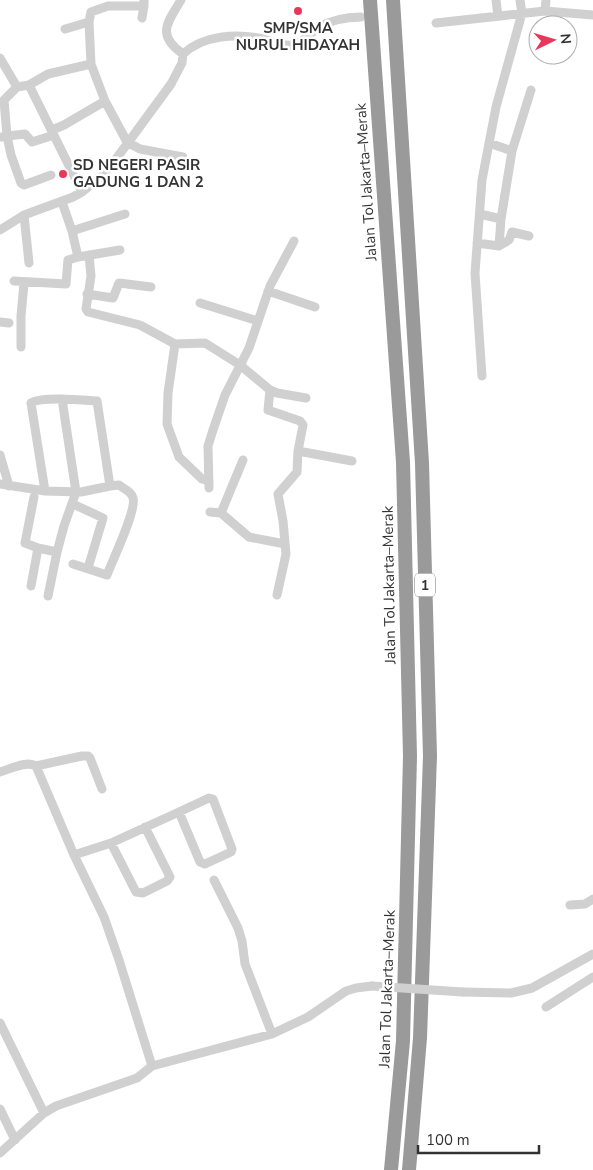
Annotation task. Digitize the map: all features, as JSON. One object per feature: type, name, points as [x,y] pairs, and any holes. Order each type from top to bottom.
[{"type":"highway","points":[[366,0],[366,17]]},
{"type":"highway","name":"Jalan Tol Jakarta–Merak","points":[[370,0],[366,17],[403,462],[410,756],[403,1041],[391,1170]]},
{"type":"highway","name":"1","points":[[393,0],[422,463],[430,756],[420,1038],[409,1170]]},
{"type":"street","points":[[181,0],[168,21],[166,28],[172,46],[183,54]]},
{"type":"street","points":[[496,0],[498,16]]},
{"type":"street","points":[[482,376],[475,273],[482,180],[496,107],[522,13],[520,0]]},
{"type":"street","points":[[545,11],[546,0]]},
{"type":"street","points":[[142,18],[144,3],[107,3],[91,12],[89,22],[91,64],[105,101],[128,142],[140,149],[183,157]]},
{"type":"street","points":[[436,23],[545,11],[593,15]]},
{"type":"street","points":[[0,230],[24,215],[62,202],[82,192],[102,176],[171,84],[182,64],[183,54],[197,44],[215,38],[238,36],[261,38],[286,46],[296,45],[319,27],[338,20],[366,17]]},
{"type":"street","points":[[65,29],[89,22]]},
{"type":"street","points":[[0,58],[17,86]]},
{"type":"street","points":[[17,86],[29,85],[48,74],[91,64]]},
{"type":"street","points":[[29,85],[82,192]]},
{"type":"street","points":[[17,86],[10,96],[4,100],[4,136],[21,183],[24,185],[51,175]]},
{"type":"street","points":[[498,246],[512,151],[530,90]]},
{"type":"street","points":[[4,136],[24,134],[32,142],[53,132],[105,101]]},
{"type":"street","points":[[490,143],[512,151]]},
{"type":"street","points":[[62,202],[72,231],[78,257]]},
{"type":"street","points":[[72,231],[125,214]]},
{"type":"street","points":[[480,214],[501,218]]},
{"type":"street","points":[[24,215],[29,263]]},
{"type":"street","points":[[477,243],[498,246],[509,240],[512,232],[529,236]]},
{"type":"street","points":[[175,344],[168,393],[167,424],[179,457],[209,485],[208,453],[210,439],[225,394],[240,365],[277,270],[294,241]]},
{"type":"street","points":[[14,282],[66,284],[67,262],[78,257],[120,250]]},
{"type":"street","points":[[89,255],[91,275],[87,294],[86,309],[88,312],[140,325],[175,344],[205,343],[240,365],[270,390],[306,398]]},
{"type":"street","points":[[21,347],[24,283]]},
{"type":"street","points":[[87,294],[113,298],[119,283],[151,287]]},
{"type":"street","points":[[268,291],[315,307]]},
{"type":"street","points":[[200,302],[258,321]]},
{"type":"street","points":[[270,390],[268,410],[303,423],[296,472],[278,494],[284,521],[286,554],[277,595]]},
{"type":"street","points":[[45,491],[31,403],[34,401],[62,399],[97,401],[110,486]]},
{"type":"street","points":[[48,596],[67,515],[75,498],[62,399]]},
{"type":"street","points":[[298,451],[352,461]]},
{"type":"street","points":[[0,454],[5,485],[75,498],[103,518],[88,568]]},
{"type":"street","points":[[221,513],[244,460]]},
{"type":"street","points":[[73,564],[107,575],[130,518],[134,501],[133,497],[119,485],[110,486],[75,498]]},
{"type":"street","points":[[34,497],[25,543],[57,552]]},
{"type":"street","points":[[210,512],[221,513],[250,537],[285,544]]},
{"type":"street","points":[[31,586],[38,548]]},
{"type":"street","points":[[0,772],[24,764],[36,766],[88,756],[102,790]]},
{"type":"street","points":[[36,766],[74,855],[104,917],[152,1066]]},
{"type":"street","points":[[74,855],[111,842],[178,812],[211,798],[232,850],[202,864],[178,812]]},
{"type":"street","points":[[111,842],[136,892],[143,893],[167,881],[170,877],[145,827]]},
{"type":"street","points":[[214,880],[238,928],[245,964],[272,1034]]},
{"type":"street","points":[[570,905],[585,904],[593,899]]},
{"type":"street","points":[[0,1153],[44,1113],[64,1102],[137,1078],[152,1066],[272,1034],[308,1016],[346,991],[372,986],[511,993],[532,988],[593,954]]},
{"type":"street","points":[[546,1007],[593,977]]},
{"type":"street","points":[[0,1023],[44,1113]]},
{"type":"street","points":[[0,1109],[15,1140]]},
{"type":"place","name":"SMP/SMA NURUL HIDAYAH","points":[[298,11]]},
{"type":"place","name":"SD NEGERI PASIR GADUNG 1 DAN 2","points":[[63,174]]}]
